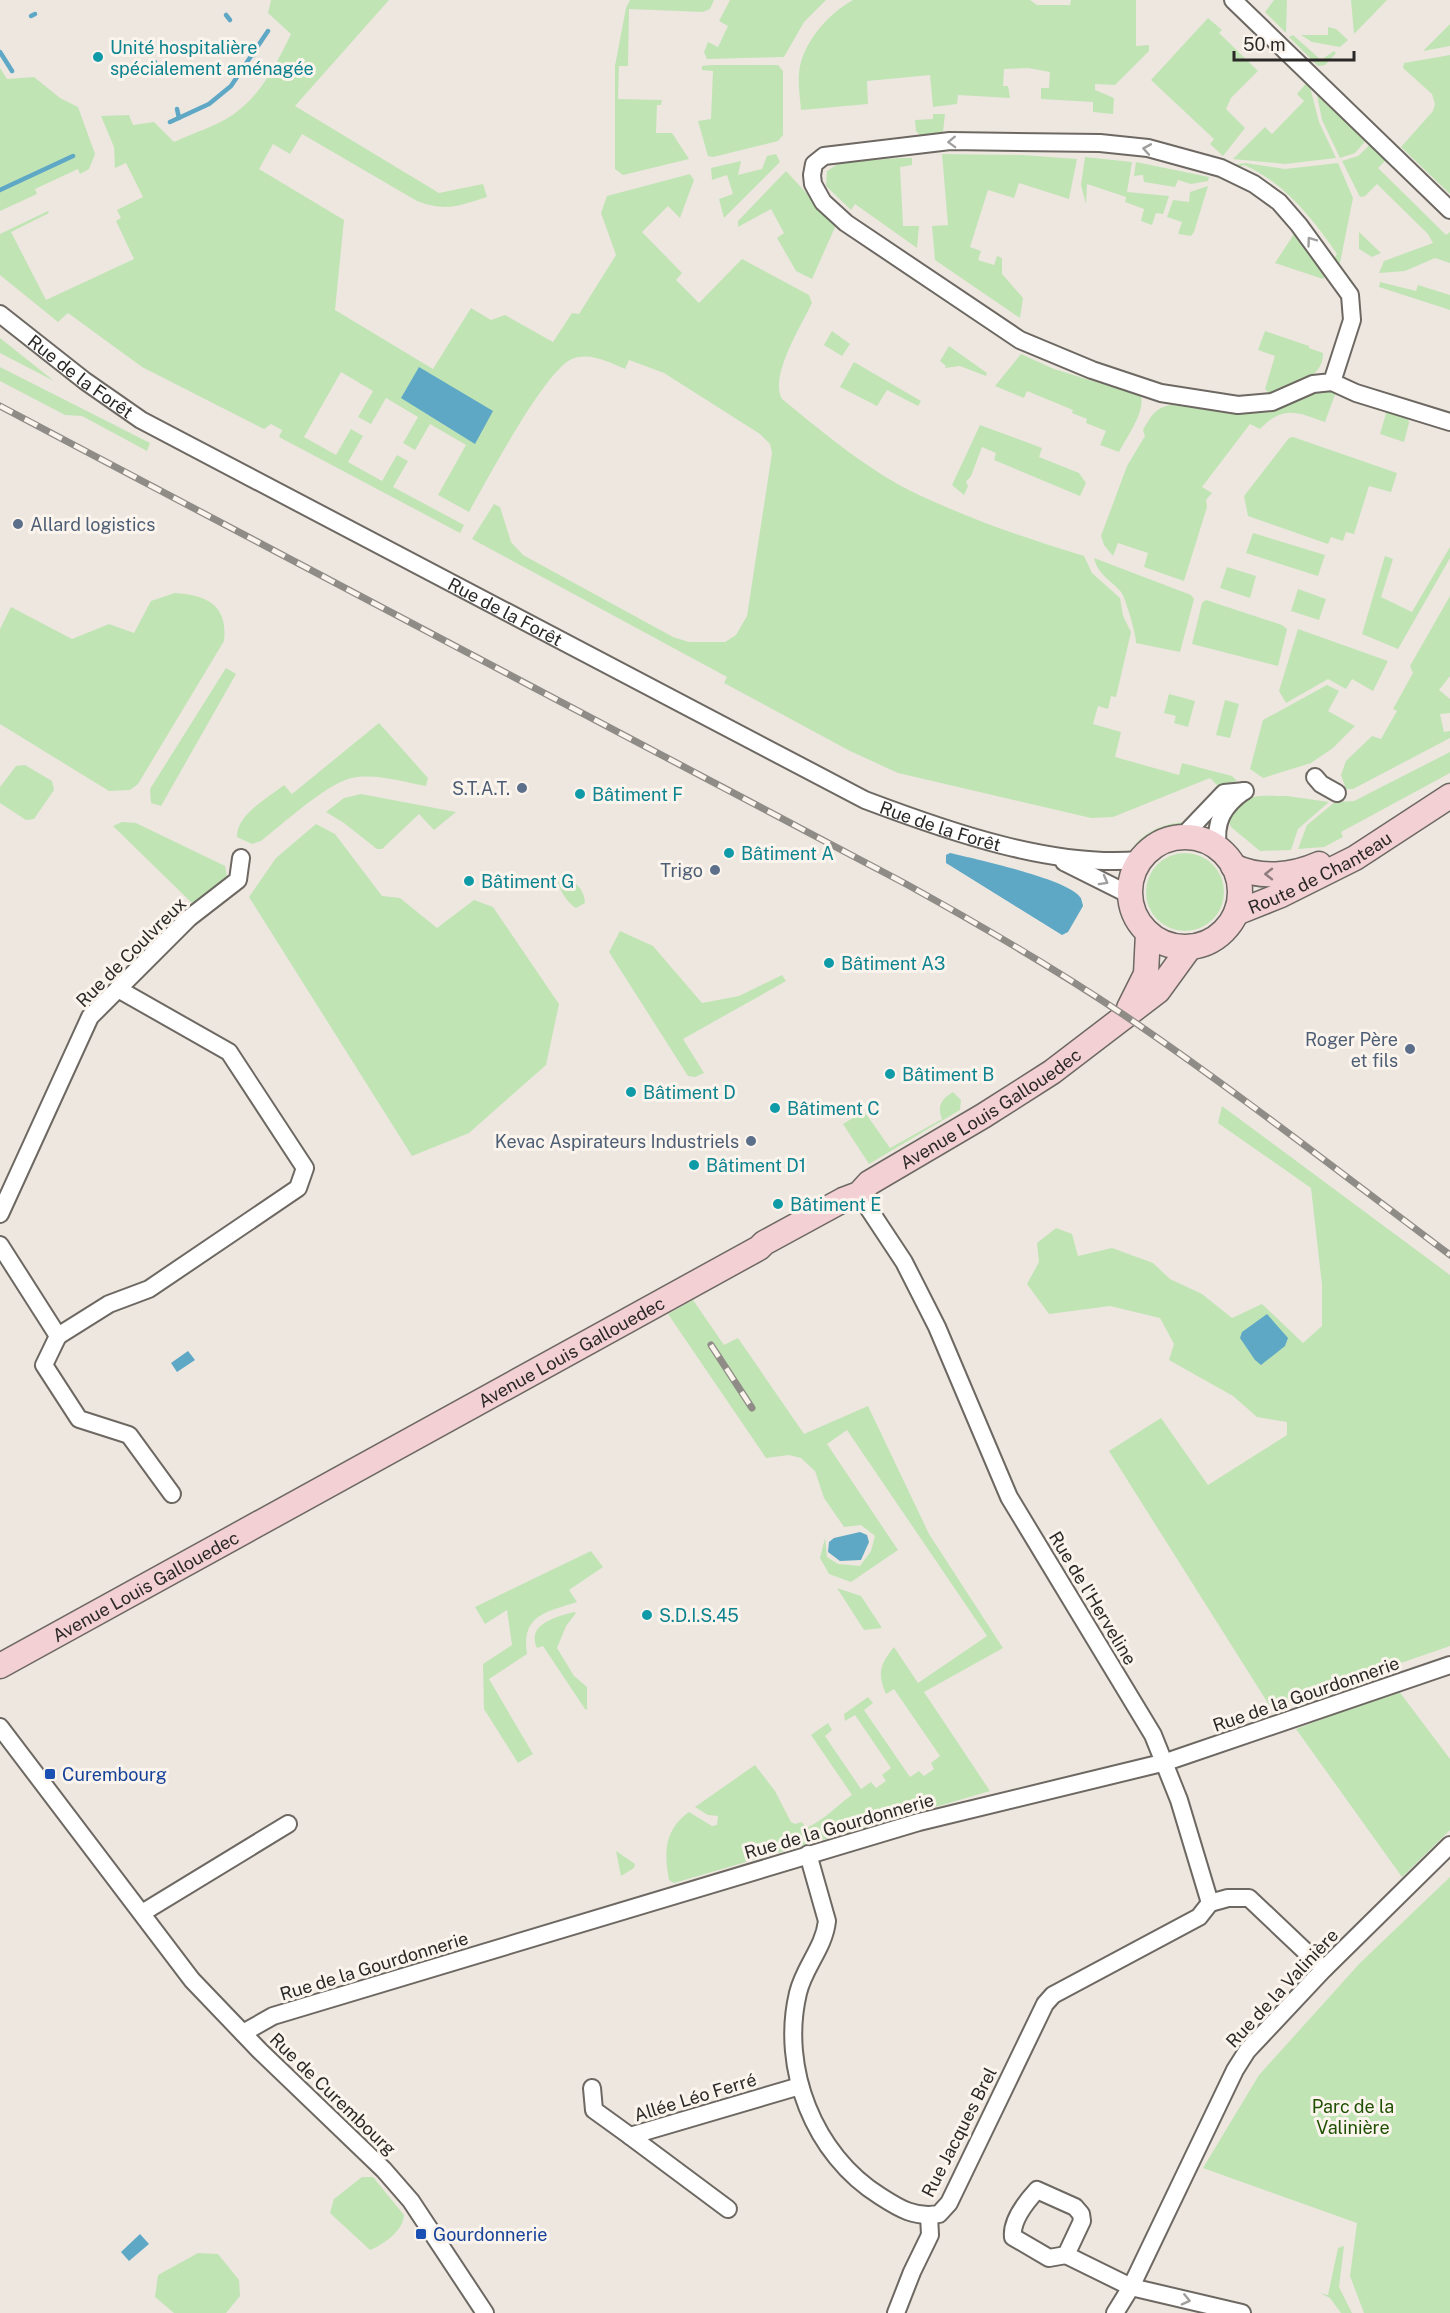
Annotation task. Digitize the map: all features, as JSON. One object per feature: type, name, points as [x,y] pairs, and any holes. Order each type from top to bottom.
[{"type":"main road","name":"Route de Chanteau","points":[[1236,914],[1281,895],[1355,858],[1400,826],[1450,796]]},
{"type":"main road","name":"Route de Chanteau","points":[[1226,857],[1255,874],[1276,874],[1305,869],[1400,826]]},
{"type":"main road","points":[[1182,837],[1198,838],[1226,857],[1240,889],[1236,914],[1221,934],[1207,943],[1190,947],[1168,945],[1148,933],[1133,909],[1130,895],[1132,877],[1140,861],[1151,848],[1166,840],[1182,837]]},
{"type":"main road","name":"Avenue Louis Gallouedec","points":[[1126,1013],[1146,974],[1148,933]]},
{"type":"main road","name":"Avenue Louis Gallouedec","points":[[0,1666],[205,1551],[624,1325],[764,1243],[843,1200],[860,1194],[869,1183],[1052,1072],[1126,1013],[1158,991],[1190,947]]},
{"type":"street","points":[[1233,0],[1450,210]]},
{"type":"street","points":[[1332,382],[1353,320],[1350,295],[1299,225],[1266,192],[1221,168],[1148,148],[1100,143],[950,141],[824,156],[814,164],[812,175],[816,192],[846,223],[1020,340],[1092,370],[1161,393],[1238,405],[1272,402],[1313,384],[1332,382],[1356,393],[1446,421]]},
{"type":"street","name":"Rue de la Forêt","points":[[0,314],[85,381],[141,420],[769,752],[865,800],[966,835],[1038,852],[1089,860],[1140,861]]},
{"type":"street","points":[[1315,777],[1321,784],[1337,793]]},
{"type":"street","points":[[1182,837],[1224,793],[1245,791],[1222,812],[1217,837],[1226,857]]},
{"type":"street","name":"Rue de la Forêt","points":[[1038,852],[1077,867],[1130,895]]},
{"type":"street","name":"Rue de Coulvreux","points":[[0,1214],[90,1017],[189,918],[238,880],[241,858]]},
{"type":"street","points":[[118,989],[229,1053],[305,1168],[298,1188],[149,1289],[109,1304],[58,1336],[44,1365],[79,1419],[129,1435],[172,1494]]},
{"type":"street","name":"Rue de l'Herveline","points":[[860,1194],[904,1262],[933,1318],[1009,1497],[1153,1735],[1166,1762],[1210,1903]]},
{"type":"street","points":[[0,1245],[58,1336]]},
{"type":"street","name":"Rue de la Gourdonnerie","points":[[243,2033],[273,2016],[808,1854],[919,1822],[1166,1762],[1450,1665]]},
{"type":"street","name":"Rue de Curembourg","points":[[0,1727],[192,1980],[384,2170],[411,2201],[485,2313]]},
{"type":"street","points":[[142,1913],[288,1824]]},
{"type":"street","name":"Rue de la Valinière","points":[[1115,2313],[1131,2287],[1235,2070],[1247,2051],[1324,1969],[1450,1845]]},
{"type":"street","name":"Rue Jacques Brel","points":[[808,1854],[827,1921],[825,1933],[807,1968],[798,1993],[794,2032],[800,2086],[824,2142],[846,2168],[874,2193],[900,2209],[928,2215],[939,2214],[949,2203],[1045,2004],[1053,1995],[1199,1917],[1210,1903]]},
{"type":"street","points":[[1210,1903],[1228,1898],[1249,1898],[1324,1969]]},
{"type":"street","name":"Allée Léo Ferré","points":[[592,2088],[594,2110],[630,2136],[800,2086]]},
{"type":"street","points":[[630,2136],[728,2208]]},
{"type":"street","points":[[1037,2190],[1075,2207],[1081,2214],[1082,2221],[1066,2255],[1058,2259],[1049,2258],[1013,2237],[1012,2230],[1017,2220],[1037,2190]]},
{"type":"street","points":[[896,2313],[930,2235],[928,2215]]},
{"type":"street","points":[[1066,2255],[1131,2287],[1242,2313]]},
{"type":"green space","points":[[271,0],[389,0],[295,106],[439,193],[483,184],[487,197],[452,207],[427,204],[417,201],[302,134],[290,154],[273,144],[259,169],[344,220],[335,310],[433,369],[471,308],[491,320],[505,315],[553,342],[572,313],[579,314],[616,255],[601,213],[607,196],[690,174],[694,180],[680,218],[668,206],[642,232],[682,273],[676,280],[699,303],[742,259],[809,295],[812,303],[783,365],[779,390],[782,399],[849,452],[884,476],[921,496],[981,521],[1084,556],[1092,573],[1120,598],[1123,616],[1131,632],[1116,697],[1111,696],[1108,709],[1098,706],[1093,724],[1121,732],[1115,757],[1179,775],[1182,763],[1232,776],[1237,781],[1218,786],[1210,778],[1113,817],[1091,818],[898,773],[850,751],[724,683],[727,677],[472,539],[494,504],[500,507],[511,542],[523,555],[673,637],[689,642],[725,642],[736,635],[747,616],[772,453],[770,444],[760,434],[664,373],[629,360],[625,369],[592,357],[572,359],[547,383],[532,404],[469,512],[438,495],[466,445],[430,424],[415,450],[403,443],[418,417],[386,398],[371,424],[358,417],[373,391],[341,372],[304,437],[336,455],[351,429],[363,436],[348,462],[382,481],[397,455],[408,461],[393,487],[464,525],[460,533],[279,437],[282,430],[271,424],[264,429],[142,367],[68,313],[58,322],[0,275],[0,234],[48,211],[49,213],[11,232],[46,300],[134,259],[116,221],[121,218],[117,210],[143,197],[126,163],[115,168],[114,147],[101,116],[129,115],[133,125],[154,122],[174,142],[213,126],[234,114],[260,88],[291,34],[268,13]]},
{"type":"green space","points":[[630,0],[714,0],[710,9],[703,12],[629,9],[628,66],[619,66],[618,99],[662,100],[661,105],[657,105],[656,133],[672,133],[689,159],[623,175],[615,169],[615,66],[626,8]]},
{"type":"green space","points":[[730,0],[826,0],[804,22],[784,57],[707,59],[704,52],[708,42],[718,47],[728,26],[719,21]]},
{"type":"green space","points":[[853,0],[1030,0],[1037,5],[1070,5],[1071,0],[1136,0],[1136,46],[1149,45],[1149,51],[1115,85],[1095,84],[1095,90],[1114,98],[1113,114],[1093,112],[1093,102],[1041,99],[1041,88],[1049,88],[1050,72],[1028,68],[1004,69],[1003,86],[1008,86],[1010,98],[958,95],[957,104],[933,107],[930,75],[867,81],[868,104],[801,110],[799,73],[805,51],[826,21]]},
{"type":"green space","points":[[1274,0],[1287,0],[1286,33],[1265,12]]},
{"type":"green space","points":[[1351,0],[1387,0],[1354,34]]},
{"type":"green space","points":[[1208,18],[1222,30],[1219,33],[1258,71],[1231,98],[1226,109],[1245,128],[1223,156],[1210,144],[1214,139],[1151,80]]},
{"type":"green space","points":[[1450,24],[1450,46],[1423,51]]},
{"type":"green space","points":[[1328,27],[1336,29],[1348,40],[1340,47],[1312,42],[1301,35],[1328,35]]},
{"type":"green space","points":[[1293,35],[1321,60],[1334,51],[1336,53],[1325,65],[1318,66],[1289,37]]},
{"type":"green space","points":[[1450,55],[1450,194],[1401,147],[1433,111],[1435,104],[1432,94],[1403,68],[1404,63]]},
{"type":"green space","points":[[778,65],[783,71],[783,135],[778,141],[713,157],[708,156],[698,121],[711,119],[713,71],[702,70],[702,66]]},
{"type":"green space","points":[[0,68],[7,79],[34,77],[60,98],[78,107],[95,154],[89,169],[80,174],[78,169],[35,189],[37,194],[0,211]]},
{"type":"green space","points":[[1309,80],[1312,84],[1310,87],[1319,122],[1336,158],[1285,164],[1233,159],[1265,127],[1272,134],[1304,101],[1297,94]]},
{"type":"green space","points":[[1316,90],[1369,137],[1355,153],[1340,158],[1322,120]]},
{"type":"green space","points":[[933,114],[945,114],[943,132],[922,137],[916,131],[915,120],[933,119]]},
{"type":"green space","points":[[1374,141],[1390,156],[1378,168],[1446,235],[1450,232],[1450,263],[1435,258],[1405,271],[1379,273],[1384,261],[1433,243],[1428,234],[1377,184],[1365,196],[1360,197],[1342,161],[1358,156]]},
{"type":"green space","points":[[776,154],[780,162],[724,218],[719,199],[733,194],[727,175],[712,180],[711,168],[741,161],[738,175],[762,169],[767,156]]},
{"type":"green space","points":[[942,154],[1023,155],[1077,159],[1069,199],[1019,183],[1014,198],[988,190],[970,247],[981,251],[978,260],[994,265],[997,256],[1002,258],[1002,274],[1023,298],[1020,318],[935,260],[932,226],[948,225]]},
{"type":"green space","points":[[1085,157],[1132,162],[1127,192],[1169,196],[1163,214],[1156,213],[1152,225],[1141,221],[1144,209],[1125,202],[1126,197],[1087,184],[1086,204],[1081,185]]},
{"type":"green space","points":[[912,158],[912,165],[900,167],[903,226],[919,226],[917,248],[855,204],[851,210],[826,186],[827,171],[841,162]]},
{"type":"green space","points":[[1136,162],[1209,177],[1208,181],[1191,184],[1178,180],[1175,187],[1144,182],[1143,175],[1134,176]]},
{"type":"green space","points":[[1245,163],[1285,169],[1338,163],[1353,198],[1340,263],[1337,264],[1333,260],[1337,254],[1318,227],[1285,192],[1272,181],[1244,165],[1236,168],[1233,165]]},
{"type":"green space","points":[[786,171],[836,225],[812,279],[796,271],[777,238],[784,233],[771,209],[738,227],[738,221]]},
{"type":"green space","points":[[1208,186],[1194,232],[1191,236],[1178,234],[1182,222],[1167,217],[1173,200],[1189,202],[1190,192]]},
{"type":"green space","points":[[1359,232],[1381,253],[1372,257],[1359,249]]},
{"type":"green space","points":[[1294,234],[1326,274],[1323,279],[1275,263]]},
{"type":"green space","points":[[1380,282],[1416,291],[1418,285],[1450,295],[1450,310],[1379,287]]},
{"type":"green space","points":[[832,331],[850,344],[842,356],[824,345]]},
{"type":"green space","points":[[1265,331],[1323,353],[1318,369],[1304,381],[1271,395],[1265,389],[1275,356],[1258,350]]},
{"type":"green space","points":[[0,338],[54,381],[0,353]]},
{"type":"green space","points":[[949,346],[987,373],[986,376],[960,366],[945,368],[946,366],[940,361]]},
{"type":"green space","points":[[1021,354],[1054,369],[1141,396],[1138,417],[1119,452],[1100,445],[1106,431],[1086,423],[1087,419],[1072,413],[1073,410],[1027,391],[1024,398],[995,386]]},
{"type":"green space","points":[[854,362],[921,401],[918,406],[887,390],[877,406],[840,387]]},
{"type":"green space","points":[[0,367],[150,443],[147,451],[82,416],[65,415],[0,381]]},
{"type":"green space","points":[[1324,388],[1336,392],[1325,422],[1291,413],[1276,416],[1260,429],[1250,424],[1202,487],[1212,493],[1206,500],[1207,507],[1184,581],[1144,567],[1148,553],[1118,543],[1113,556],[1104,545],[1101,536],[1127,466],[1145,436],[1143,430],[1151,417],[1161,408],[1171,405],[1247,414],[1282,407]]},
{"type":"green space","points":[[1387,410],[1408,419],[1404,442],[1380,434]]},
{"type":"green space","points":[[980,425],[1042,448],[1039,457],[1079,473],[1086,483],[1080,496],[994,460],[996,453],[982,447],[971,476],[966,482],[968,486],[964,495],[952,485]]},
{"type":"green space","points":[[1293,437],[1397,473],[1391,492],[1369,486],[1354,534],[1346,532],[1343,541],[1331,537],[1328,544],[1248,516],[1244,496],[1289,438]]},
{"type":"green space","points":[[1253,533],[1325,555],[1318,576],[1246,553]]},
{"type":"green space","points":[[1450,547],[1450,558],[1398,649],[1362,634],[1385,556],[1393,559],[1381,597],[1412,612]]},
{"type":"green space","points":[[1094,558],[1191,595],[1194,599],[1180,652],[1136,643],[1133,625],[1123,595],[1102,573]]},
{"type":"green space","points":[[1227,567],[1256,576],[1250,598],[1220,588]]},
{"type":"green space","points":[[1298,589],[1326,599],[1319,620],[1291,611]]},
{"type":"green space","points":[[175,593],[197,596],[213,605],[223,619],[224,641],[138,784],[130,790],[109,791],[0,724],[0,629],[11,607],[72,639],[109,624],[134,633],[151,601]]},
{"type":"green space","points":[[1450,596],[1450,676],[1439,690],[1450,699],[1450,713],[1440,714],[1444,732],[1450,731],[1450,738],[1353,789],[1346,789],[1341,775],[1346,761],[1372,736],[1381,739],[1397,711],[1393,709],[1413,673],[1410,666]]},
{"type":"green space","points":[[1206,600],[1282,625],[1287,629],[1278,666],[1192,644],[1202,603]]},
{"type":"green space","points":[[1298,629],[1388,661],[1373,691],[1352,679],[1346,689],[1328,679],[1286,703],[1279,691]]},
{"type":"green space","points":[[226,668],[236,674],[161,806],[151,803],[150,789]]},
{"type":"green space","points":[[1327,685],[1339,691],[1328,711],[1355,726],[1333,748],[1311,763],[1263,778],[1250,769],[1263,720]]},
{"type":"green space","points":[[1169,694],[1195,701],[1188,727],[1174,723],[1176,716],[1164,713]]},
{"type":"green space","points":[[1225,700],[1239,704],[1230,738],[1216,735]]},
{"type":"green space","points":[[379,723],[428,778],[426,786],[379,777],[352,778],[342,781],[318,796],[261,841],[252,844],[237,837],[242,821],[262,801],[284,785],[292,794]]},
{"type":"green space","points":[[1450,752],[1450,773],[1341,832],[1343,837],[1324,847],[1298,849],[1307,825],[1335,802],[1354,801]]},
{"type":"green space","points":[[25,765],[52,781],[54,790],[34,819],[26,820],[0,803],[0,787],[16,766]]},
{"type":"green space","points":[[361,794],[456,812],[434,830],[419,814],[382,849],[377,849],[326,812],[344,798]]},
{"type":"green space","points":[[1260,796],[1287,796],[1329,802],[1298,829],[1291,850],[1260,851],[1231,827],[1228,819],[1247,799]]},
{"type":"green space","points":[[122,822],[136,823],[225,866],[227,877],[193,904],[113,826]]},
{"type":"green space","points":[[1187,822],[1129,854],[1146,834],[1153,830],[1170,824]]},
{"type":"green space","points":[[316,824],[335,834],[382,896],[400,898],[437,928],[474,900],[493,907],[559,1004],[546,1065],[469,1133],[412,1156],[249,897],[276,858]]},
{"type":"green space","points":[[1185,853],[1200,856],[1217,870],[1224,892],[1221,907],[1207,924],[1185,931],[1170,928],[1153,914],[1146,892],[1149,877],[1163,860]]},
{"type":"green space","points":[[558,877],[577,885],[585,903],[576,908],[569,902],[561,890]]},
{"type":"green space","points":[[1120,898],[1125,904],[1140,942],[1122,914]]},
{"type":"green space","points":[[1249,913],[1240,932],[1225,946],[1207,955],[1187,958],[1191,953],[1221,941]]},
{"type":"green space","points":[[620,931],[653,946],[702,1003],[739,996],[782,975],[786,981],[683,1039],[704,1073],[695,1077],[688,1076],[609,952]]},
{"type":"green space","points":[[953,1092],[961,1100],[960,1110],[869,1164],[843,1124],[864,1111],[890,1148],[942,1119],[941,1103]]},
{"type":"green space","points":[[1222,1106],[1450,1275],[1450,1646],[1271,1708],[1109,1451],[1161,1418],[1208,1485],[1287,1435],[1287,1422],[1257,1417],[1233,1396],[1169,1360],[1174,1344],[1160,1318],[1110,1306],[1049,1314],[1027,1284],[1039,1262],[1037,1243],[1056,1228],[1072,1234],[1078,1256],[1112,1248],[1153,1263],[1170,1279],[1202,1294],[1232,1318],[1262,1304],[1303,1343],[1322,1326],[1322,1285],[1311,1188],[1218,1123]]},
{"type":"green space","points":[[693,1300],[724,1345],[738,1338],[804,1434],[868,1406],[929,1534],[1003,1648],[924,1692],[990,1791],[674,1883],[669,1880],[666,1861],[670,1834],[675,1826],[689,1812],[712,1826],[717,1825],[718,1816],[708,1815],[695,1807],[755,1765],[775,1791],[791,1822],[795,1824],[802,1822],[806,1828],[852,1795],[811,1735],[828,1723],[832,1730],[825,1736],[861,1789],[871,1782],[876,1788],[886,1781],[882,1775],[891,1768],[855,1715],[845,1721],[844,1714],[868,1697],[873,1703],[864,1710],[910,1777],[919,1771],[924,1776],[934,1769],[931,1763],[940,1756],[894,1689],[886,1694],[881,1681],[881,1669],[894,1647],[918,1683],[987,1636],[847,1430],[827,1444],[898,1550],[851,1582],[829,1574],[820,1558],[825,1538],[827,1557],[838,1564],[860,1566],[871,1551],[875,1536],[861,1525],[844,1527],[824,1498],[815,1471],[801,1458],[789,1455],[766,1458],[668,1314]]},
{"type":"green space","points":[[591,1551],[603,1567],[569,1590],[577,1602],[538,1617],[528,1631],[527,1654],[489,1679],[533,1754],[518,1763],[484,1709],[483,1664],[512,1645],[507,1610],[485,1624],[475,1607]]},
{"type":"green space","points":[[837,1588],[861,1596],[882,1628],[864,1630]]},
{"type":"green space","points":[[576,1613],[566,1626],[557,1648],[574,1676],[587,1687],[587,1710],[543,1646],[537,1648],[535,1640],[539,1627],[551,1619]]},
{"type":"green space","points":[[1398,1690],[1450,1759],[1450,1830],[1402,1877],[1296,1729]]},
{"type":"green space","points":[[616,1851],[635,1864],[634,1868],[621,1876]]},
{"type":"green space","name":"Parc de la Valinière","points":[[1450,1877],[1450,2313],[1364,2313],[1350,2276],[1357,2223],[1203,2168],[1259,2075],[1360,1963]]},
{"type":"green space","points":[[362,2177],[373,2177],[404,2215],[396,2232],[387,2241],[370,2250],[330,2213],[334,2199]]},
{"type":"green space","points":[[1344,2246],[1339,2287],[1352,2313],[1341,2313],[1330,2298],[1320,2293],[1328,2295],[1338,2248]]},
{"type":"green space","points":[[198,2253],[218,2254],[239,2280],[240,2296],[226,2313],[174,2313],[155,2297],[158,2275]]},
{"type":"water","points":[[419,367],[493,411],[475,444],[401,398]]},
{"type":"water","points":[[950,853],[1020,870],[1058,883],[1080,897],[1083,906],[1068,932],[1062,935],[946,863],[946,855]]},
{"type":"water","points":[[1267,1314],[1288,1338],[1285,1346],[1261,1365],[1240,1338],[1242,1332]]},
{"type":"water","points":[[188,1351],[195,1360],[177,1372],[171,1363]]},
{"type":"water","points":[[860,1532],[867,1535],[869,1542],[861,1560],[840,1561],[828,1552],[829,1542],[834,1538]]},
{"type":"water","points":[[140,2234],[149,2244],[129,2261],[121,2252]]},
{"type":"waterway","points":[[31,16],[35,14]]},
{"type":"waterway","points":[[226,15],[230,20]]},
{"type":"waterway","points":[[170,122],[209,104],[231,86],[268,31]]},
{"type":"waterway","points":[[250,44],[254,55]]},
{"type":"waterway","points":[[0,52],[12,71]]},
{"type":"waterway","points":[[155,62],[157,67]]},
{"type":"waterway","points":[[177,109],[179,118]]},
{"type":"waterway","points":[[0,190],[73,156]]},
{"type":"railway","points":[[0,406],[906,884],[989,931],[1071,980],[1166,1044],[1289,1133],[1450,1255]]},
{"type":"railway","points":[[711,1345],[752,1408]]},
{"type":"place","name":"Unité hospitalière spécialement aménagée","points":[[98,57]]},
{"type":"place","name":"Allard logistics","points":[[18,524]]},
{"type":"place","name":"S.T.A.T.","points":[[522,788]]},
{"type":"place","name":"Bâtiment F","points":[[580,794]]},
{"type":"place","name":"Bâtiment A","points":[[729,853]]},
{"type":"place","name":"Trigo","points":[[715,870]]},
{"type":"place","name":"Bâtiment G","points":[[469,881]]},
{"type":"place","name":"Bâtiment A3","points":[[829,963]]},
{"type":"place","name":"Roger Père et fils","points":[[1410,1049]]},
{"type":"place","name":"Bâtiment B","points":[[890,1074]]},
{"type":"place","name":"Bâtiment D","points":[[631,1092]]},
{"type":"place","name":"Bâtiment C","points":[[775,1108]]},
{"type":"place","name":"Kevac Aspirateurs Industriels","points":[[751,1141]]},
{"type":"place","name":"Bâtiment D1","points":[[694,1165]]},
{"type":"place","name":"Bâtiment E","points":[[778,1204]]},
{"type":"place","name":"S.D.I.S.45","points":[[647,1615]]},
{"type":"place","name":"Curembourg","points":[[50,1774]]},
{"type":"place","name":"Gourdonnerie","points":[[421,2234]]}]
